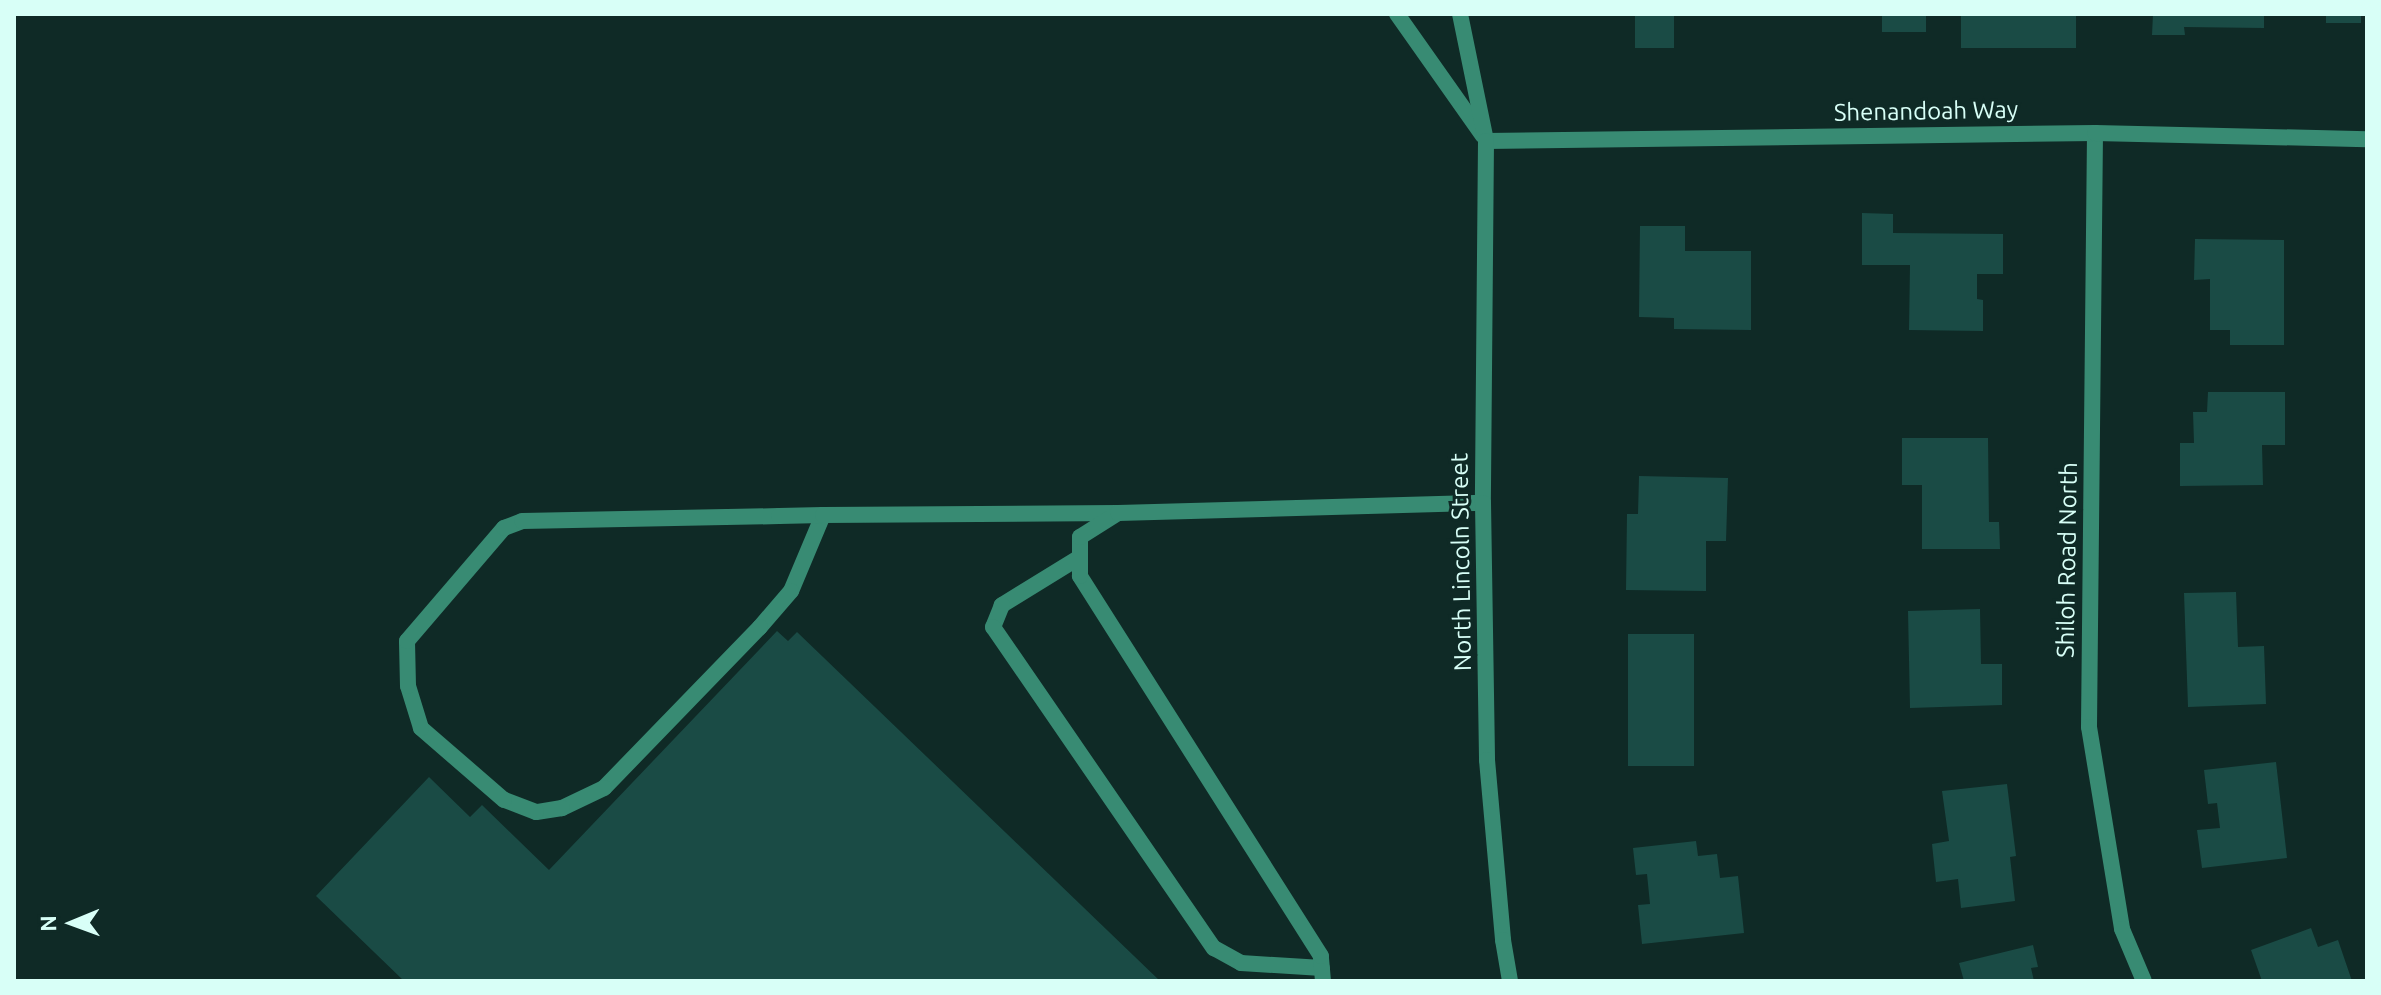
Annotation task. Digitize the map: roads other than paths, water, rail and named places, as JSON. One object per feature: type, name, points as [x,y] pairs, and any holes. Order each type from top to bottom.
[{"type":"street","points":[[1397,14],[1486,141]]},
{"type":"street","name":"North Lincoln Street","points":[[1460,14],[1486,141],[1483,503],[1487,760],[1503,940],[1510,981]]},
{"type":"street","name":"Shenandoah Way","points":[[1486,141],[2095,133],[2367,139]]},
{"type":"street","name":"Shiloh Road North","points":[[2095,133],[2089,727],[2122,929],[2144,981]]},
{"type":"street","points":[[823,515],[791,591],[604,788],[562,808],[536,812],[504,800],[421,728],[408,686],[407,641],[504,528],[522,521],[823,515],[1118,513],[1483,503]]},
{"type":"street","points":[[1080,557],[1002,605],[993,627],[1214,948],[1241,963],[1323,975],[1321,956],[1080,576],[1080,557],[1080,537],[1118,513]]}]
